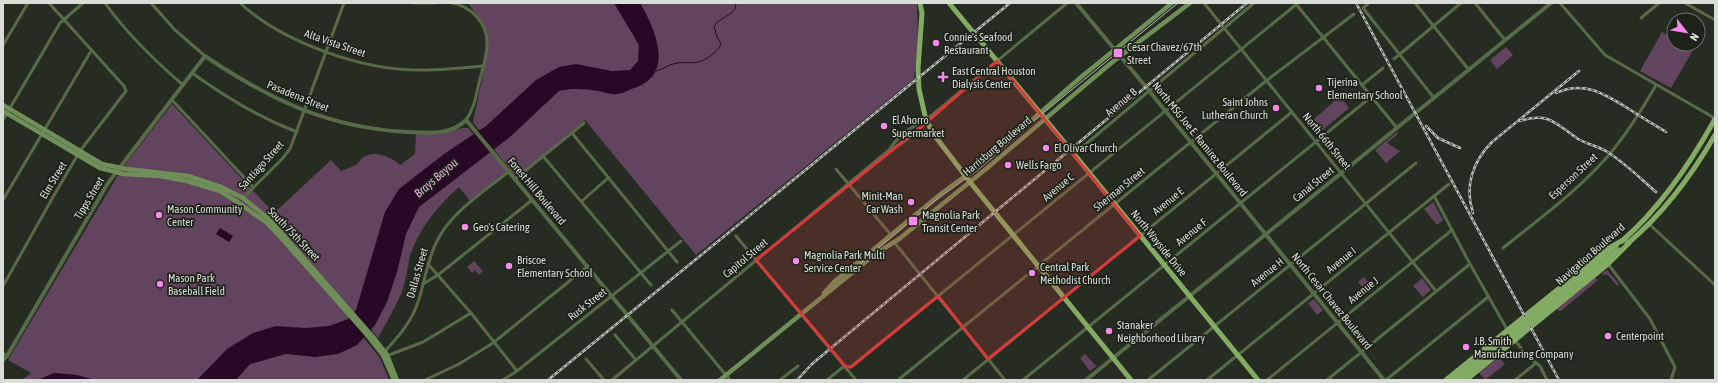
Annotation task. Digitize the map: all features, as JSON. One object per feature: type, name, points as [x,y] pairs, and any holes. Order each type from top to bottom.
[{"type":"main road","points":[[920,3],[922,13],[918,76],[919,89],[926,120],[935,136],[970,182],[1131,380]]},
{"type":"main road","name":"North Wayside Drive","points":[[949,3],[1041,113],[1258,380]]},
{"type":"main road","name":"Harrisburg Boulevard","points":[[816,301],[834,282],[942,193],[966,176],[1172,3]]},
{"type":"main road","name":"Harrisburg Boulevard","points":[[720,380],[874,255],[894,242],[970,182],[1121,56],[1190,3]]},
{"type":"main road","name":"South 75th Street","points":[[3,105],[6,111],[44,131],[100,168],[116,173],[188,178]]},
{"type":"main road","name":"Navigation Boulevard","points":[[1627,241],[1642,220],[1667,194],[1702,142],[1715,119]]},
{"type":"main road","name":"Navigation Boulevard","points":[[1460,380],[1481,360],[1648,223],[1676,194],[1715,135]]},
{"type":"main road","points":[[1702,142],[1709,146]]},
{"type":"main road","name":"South 75th Street","points":[[79,153],[102,164],[188,178],[241,200],[267,223],[347,308],[387,355],[397,380]]},
{"type":"main road","points":[[1642,220],[1648,223]]},
{"type":"main road","points":[[1466,380],[1608,264],[1627,241]]},
{"type":"main road","points":[[1446,380],[1609,248],[1627,241]]},
{"type":"main road","name":"South 75th Street","points":[[373,339],[383,355],[394,380]]},
{"type":"main road","name":"Navigation Boulevard","points":[[1452,380],[1481,360]]},
{"type":"street","points":[[3,45],[28,3]]},
{"type":"street","points":[[3,200],[91,51],[49,3]]},
{"type":"street","points":[[3,120],[6,111],[63,20],[83,3]]},
{"type":"street","points":[[105,3],[121,26],[154,60],[183,86]]},
{"type":"street","name":"Pasadena Street","points":[[151,3],[175,30],[206,56],[261,92],[305,110],[343,123],[395,131],[426,133],[443,132],[457,127],[466,120]]},
{"type":"street","name":"Alta Vista Street","points":[[240,3],[269,24],[295,38],[347,59],[394,68],[421,70],[483,66]]},
{"type":"street","name":"Santiago Street","points":[[241,200],[288,152],[297,132],[344,3]]},
{"type":"street","points":[[414,3],[435,3]]},
{"type":"street","points":[[452,3],[464,4],[478,18],[484,29],[488,43],[473,109],[466,120]]},
{"type":"street","name":"Capitol Street","points":[[612,380],[652,345],[682,322],[889,150],[918,130],[926,120],[1067,3]]},
{"type":"street","name":"North MSG Joe E. Ramirez Boulevard","points":[[1076,3],[1266,234]]},
{"type":"street","name":"North 66th Street","points":[[1204,3],[1436,291]]},
{"type":"street","name":"Avenue B","points":[[1074,154],[1254,3]]},
{"type":"street","points":[[1369,3],[1363,8],[1398,55],[1434,98]]},
{"type":"street","points":[[1415,3],[1469,70]]},
{"type":"street","points":[[1394,59],[1461,3]]},
{"type":"street","points":[[1474,3],[1505,40]]},
{"type":"street","name":"Canal Street","points":[[1086,380],[1551,3]]},
{"type":"street","points":[[1560,3],[1604,56],[1715,119]]},
{"type":"street","points":[[1641,18],[1659,3]]},
{"type":"street","points":[[1685,3],[1715,20]]},
{"type":"street","points":[[1296,4],[1397,128]]},
{"type":"street","name":"Avenue C","points":[[827,380],[843,367],[851,367],[1296,4]]},
{"type":"street","name":"Sherman Street","points":[[898,380],[1266,81],[1354,14]]},
{"type":"street","name":"Elm Street","points":[[3,286],[79,153],[124,96],[126,91],[125,88],[91,51]]},
{"type":"street","name":"Tipps Street","points":[[3,361],[5,355],[116,173],[206,56]]},
{"type":"street","points":[[1362,85],[1383,68]]},
{"type":"street","points":[[192,74],[238,104],[266,119],[297,132]]},
{"type":"street","name":"Esperson Street","points":[[1503,248],[1565,198],[1597,168],[1625,134],[1656,85]]},
{"type":"street","name":"Avenue F","points":[[1023,380],[1371,97]]},
{"type":"street","points":[[172,100],[253,187]]},
{"type":"street","name":"Avenue E","points":[[963,380],[1292,112]]},
{"type":"street","name":"Forest Hill Boulevard","points":[[466,120],[681,380]]},
{"type":"street","points":[[516,179],[584,123]]},
{"type":"street","points":[[572,134],[677,262]]},
{"type":"street","points":[[543,156],[651,284]]},
{"type":"street","name":"Avenue H","points":[[1148,380],[1416,163]]},
{"type":"street","points":[[836,169],[891,235]]},
{"type":"street","name":"Dallas Street","points":[[387,355],[386,350],[403,331],[412,316],[437,239],[455,216],[509,171]]},
{"type":"street","points":[[582,201],[608,178]]},
{"type":"street","name":"Avenue I","points":[[1208,380],[1449,184]]},
{"type":"street","points":[[1434,196],[1507,330],[1527,356],[1540,366],[1548,380]]},
{"type":"street","points":[[423,284],[438,275],[532,200]]},
{"type":"street","points":[[1648,223],[1715,285]]},
{"type":"street","name":"Avenue J","points":[[1267,380],[1452,230]]},
{"type":"street","name":"North Cesar Chavez Boulevard","points":[[1266,234],[1385,380]]},
{"type":"street","points":[[736,236],[856,380]]},
{"type":"street","name":"Rusk Street","points":[[503,380],[517,371],[642,273],[680,241]]},
{"type":"street","points":[[894,242],[1005,380]]},
{"type":"street","points":[[428,264],[471,313],[493,343],[517,371]]},
{"type":"street","points":[[1327,380],[1470,264]]},
{"type":"street","points":[[1608,264],[1650,319],[1675,367],[1671,380]]},
{"type":"street","points":[[425,380],[459,364],[493,343],[588,266]]},
{"type":"street","points":[[1385,380],[1488,297]]},
{"type":"street","points":[[672,310],[730,380]]},
{"type":"street","points":[[387,355],[423,342],[471,313]]},
{"type":"street","points":[[615,335],[636,360]]},
{"type":"street","points":[[586,359],[604,380]]},
{"type":"street","points":[[1515,380],[1536,363]]},
{"type":"street","points":[[780,380],[798,366]]},
{"type":"highlighted area","points":[[997,61],[1140,236],[988,359],[938,296],[851,367],[846,367],[756,260],[922,126]]},
{"type":"shaded area","points":[[468,3],[917,3],[918,40],[914,79],[696,255],[585,120],[519,175],[514,175],[473,122],[486,60],[488,41],[482,22]]},
{"type":"shaded area","points":[[1662,32],[1666,34],[1666,52],[1692,52],[1671,88],[1640,71]]},
{"type":"shaded area","points":[[1506,47],[1513,55],[1497,69],[1490,60]]},
{"type":"shaded area","points":[[1340,96],[1349,108],[1318,134],[1311,125],[1313,120]]},
{"type":"shaded area","points":[[172,104],[274,213],[331,160],[341,171],[356,165],[366,155],[371,154],[382,155],[392,159],[400,165],[415,154],[416,134],[441,134],[462,128],[468,128],[505,169],[505,172],[470,201],[459,187],[436,210],[418,236],[410,256],[402,292],[378,338],[356,310],[348,319],[380,358],[389,380],[22,380],[31,373],[8,360],[121,170]]},
{"type":"shaded area","points":[[1397,132],[1398,134],[1387,143],[1400,151],[1386,163],[1375,150]]},
{"type":"shaded area","points":[[1433,202],[1443,220],[1437,225],[1424,209]]},
{"type":"shaded area","points":[[474,261],[483,271],[479,275],[475,270],[472,273],[467,267]]},
{"type":"shaded area","points":[[1607,270],[1619,284],[1617,286],[1608,275],[1601,274]]},
{"type":"shaded area","points":[[1364,277],[1373,289],[1368,293],[1358,282]]},
{"type":"shaded area","points":[[1422,278],[1431,290],[1423,297],[1413,286]]},
{"type":"shaded area","points":[[1595,278],[1598,280],[1561,311],[1557,310],[1557,308]]},
{"type":"shaded area","points":[[1314,299],[1323,310],[1317,315],[1308,303]]},
{"type":"shaded area","points":[[1085,354],[1096,366],[1090,371],[1080,358]]},
{"type":"shaded area","points":[[1499,357],[1505,364],[1485,380],[1479,373]]},
{"type":"water","name":"Brays Bayou","points":[[614,3],[640,3],[652,26],[656,38],[658,63],[654,73],[647,82],[619,94],[583,89],[568,89],[559,91],[510,137],[419,207],[406,234],[397,272],[387,302],[375,325],[357,345],[338,354],[315,357],[286,354],[250,364],[236,380],[197,380],[227,349],[253,333],[276,326],[306,328],[329,326],[348,319],[356,310],[385,212],[399,189],[444,154],[486,126],[536,80],[559,67],[576,64],[612,71],[630,70],[638,61],[639,45]]},
{"type":"water","points":[[220,228],[233,236],[229,242],[216,234]]},
{"type":"water","points":[[54,373],[77,375],[95,380],[37,380]]},
{"type":"waterway","points":[[656,71],[677,63],[701,61],[714,53],[721,44],[714,26],[732,12],[736,6],[734,3]]},
{"type":"tram line","points":[[856,267],[936,200],[979,169],[1042,114],[1178,3]]},
{"type":"railway","points":[[548,380],[1010,3]]},
{"type":"railway","points":[[797,380],[812,364],[831,348],[1247,3]]},
{"type":"railway","points":[[1356,3],[1559,380]]},
{"type":"railway","points":[[1473,213],[1470,203],[1470,184],[1475,166],[1485,149],[1579,71]]},
{"type":"railway","points":[[1556,93],[1566,89],[1576,88],[1594,90],[1611,98],[1666,132]]},
{"type":"railway","points":[[1520,121],[1530,118],[1552,121],[1578,139],[1603,149],[1613,155],[1656,192]]},
{"type":"railway","points":[[1426,126],[1438,138],[1460,148]]},
{"type":"place","name":"Connie's Seafood Restaurant","points":[[936,43]]},
{"type":"place","name":"Cesar Chavez/67th Street","points":[[1118,53]]},
{"type":"place","name":"East Central Houston Dialysis Center","points":[[943,77]]},
{"type":"place","name":"Tijerina Elementary School","points":[[1319,88]]},
{"type":"place","name":"Saint Johns Lutheran Church","points":[[1276,108]]},
{"type":"place","name":"El Ahorro Supermarket","points":[[884,126]]},
{"type":"place","name":"El Olivar Church","points":[[1046,148]]},
{"type":"place","name":"Wells Fargo","points":[[1008,165]]},
{"type":"place","name":"Minit-Man Car Wash","points":[[911,202]]},
{"type":"place","name":"Mason Community Center","points":[[159,215]]},
{"type":"place","name":"Magnolia Park Transit Center","points":[[913,221]]},
{"type":"place","name":"Geo's Catering","points":[[465,227]]},
{"type":"place","name":"Magnolia Park Multi Service Center","points":[[796,261]]},
{"type":"place","name":"Briscoe Elementary School","points":[[509,266]]},
{"type":"place","name":"Central Park Methodist Church","points":[[1032,273]]},
{"type":"place","name":"Mason Park Baseball Field","points":[[160,284]]},
{"type":"place","name":"Stanaker Neighborhood Library","points":[[1109,331]]},
{"type":"place","name":"Centerpoint","points":[[1608,336]]},
{"type":"place","name":"J.B. Smith Manufacturing Company","points":[[1466,347]]}]
